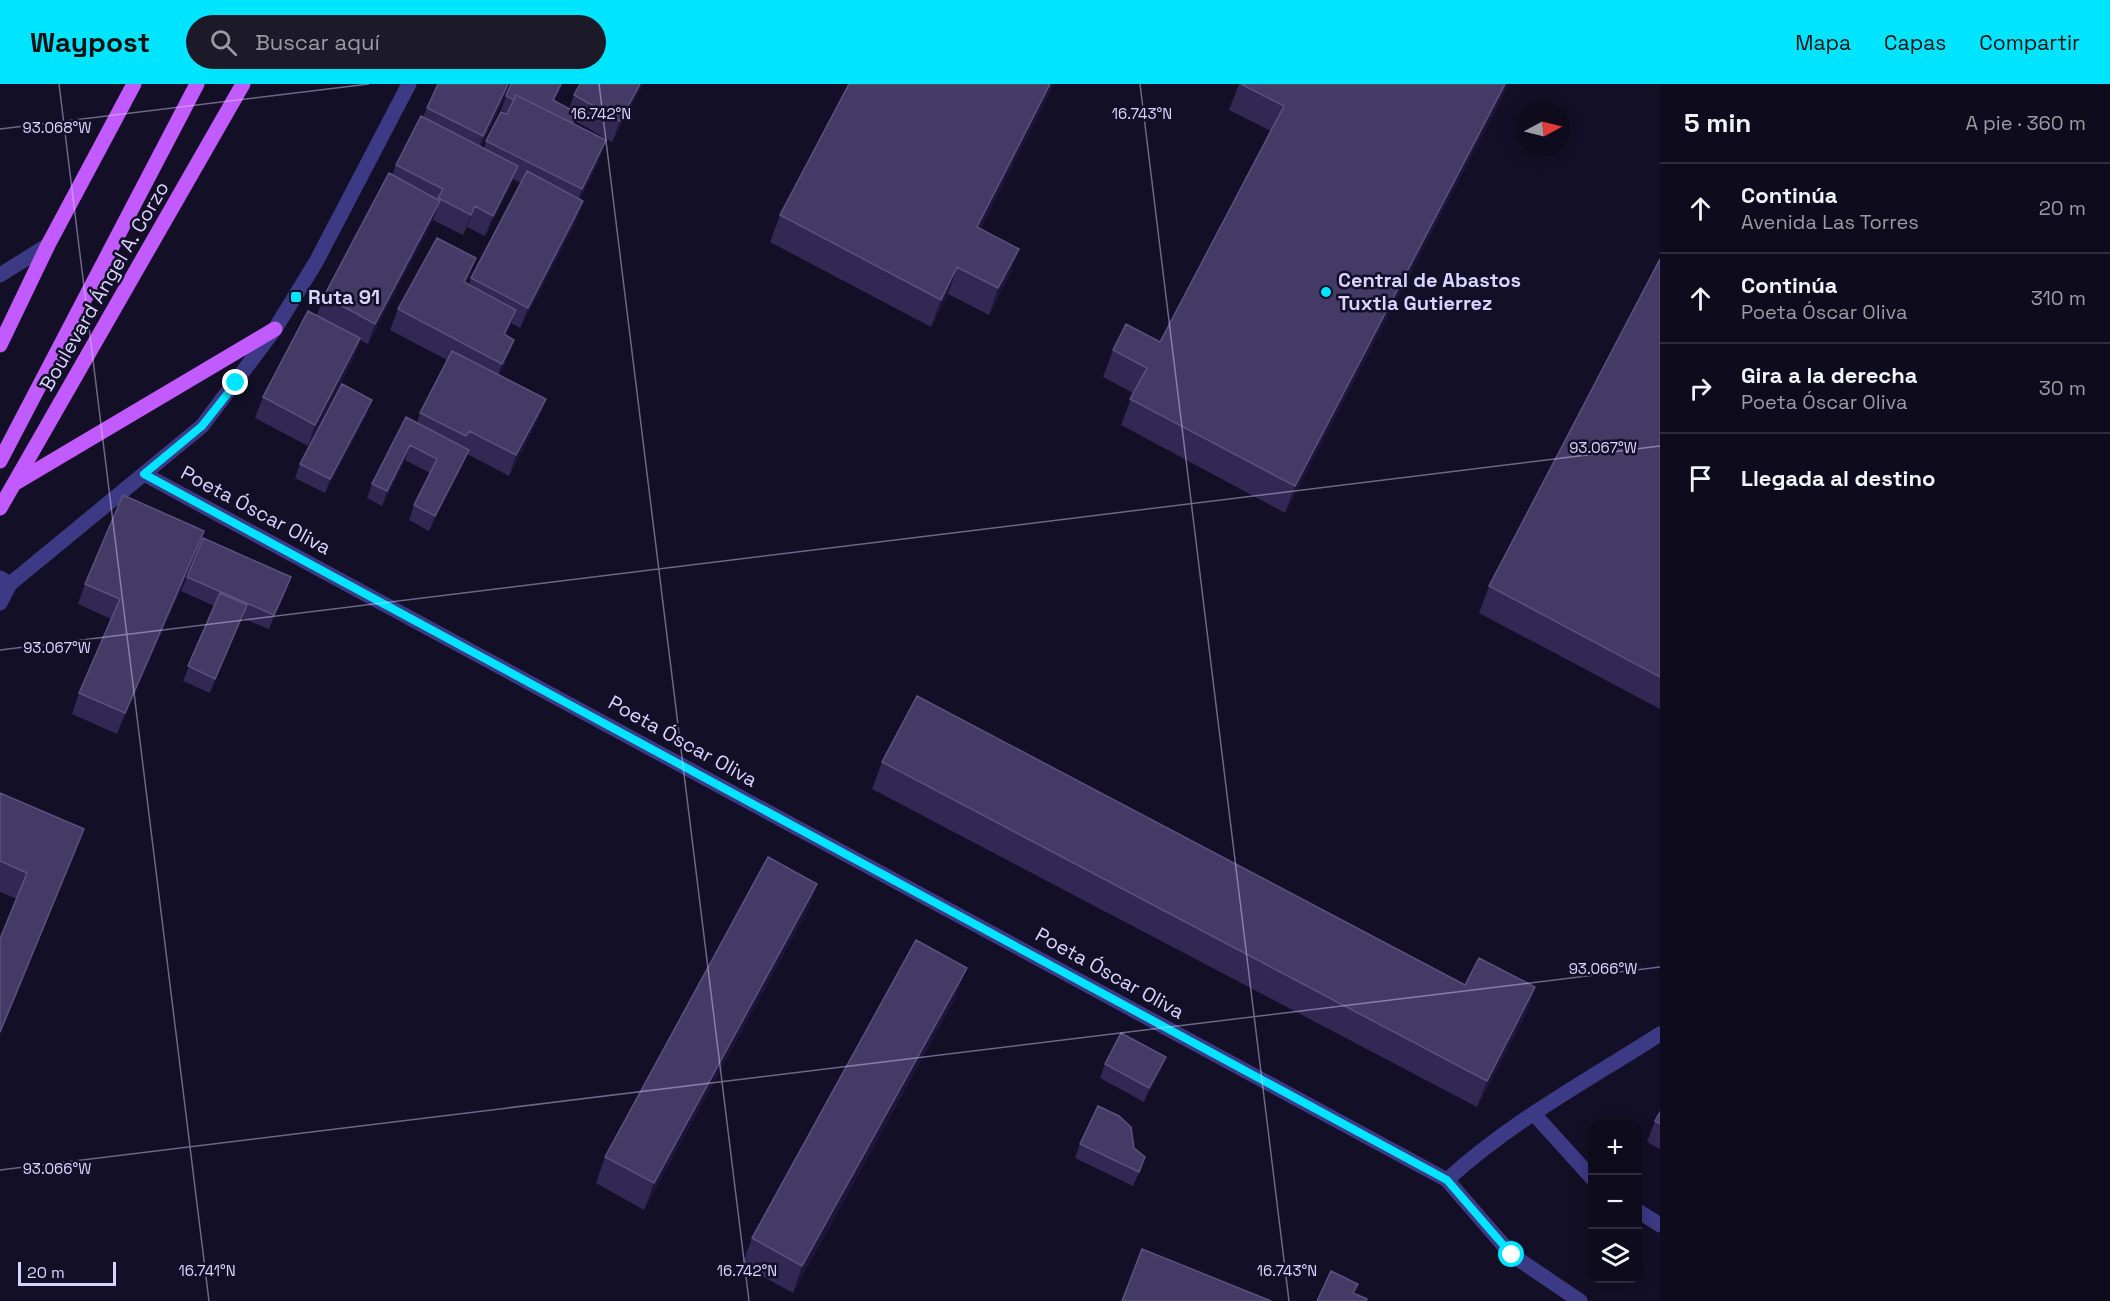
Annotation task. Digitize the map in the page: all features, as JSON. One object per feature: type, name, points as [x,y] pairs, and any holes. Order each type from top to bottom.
[{"type":"main road","points":[[0,345],[48,245],[134,84]]},
{"type":"main road","points":[[0,461],[197,84]]},
{"type":"main road","name":"Boulevard Ángel A. Corzo","points":[[0,508],[243,84]]},
{"type":"main road","points":[[14,484],[275,329]]},
{"type":"street","name":"Poeta Óscar Oliva","points":[[409,84],[316,262],[275,329],[202,426],[144,474],[1447,1180]]},
{"type":"street","points":[[0,275],[48,245]]},
{"type":"street","points":[[0,603],[5,581],[144,474]]},
{"type":"street","points":[[1580,1301],[1512,1255],[1447,1180],[1471,1158],[1534,1114],[1660,1034]]},
{"type":"street","points":[[1534,1114],[1590,1175]]},
{"type":"street","points":[[1642,1213],[1660,1224]]},
{"type":"building","points":[[438,84],[508,84],[483,136],[427,108]]},
{"type":"building","points":[[511,84],[561,84],[553,100],[577,113],[572,123],[516,95],[514,100],[506,96]]},
{"type":"building","points":[[580,84],[640,84],[620,121],[574,95]]},
{"type":"building","points":[[849,84],[1050,84],[977,227],[1019,249],[998,288],[957,267],[941,300],[780,215]]},
{"type":"building","points":[[1241,84],[1505,84],[1295,486],[1130,399],[1147,368],[1113,350],[1126,324],[1160,342],[1284,106]]},
{"type":"building","points":[[516,95],[606,140],[582,189],[486,141],[501,112],[507,114]]},
{"type":"building","points":[[421,116],[518,166],[493,216],[475,206],[471,215],[438,198],[443,189],[396,165]]},
{"type":"building","points":[[527,171],[583,201],[528,308],[471,278]]},
{"type":"building","points":[[389,173],[440,201],[375,324],[324,296]]},
{"type":"building","points":[[437,238],[476,258],[464,282],[516,310],[504,334],[514,340],[502,364],[398,309]]},
{"type":"building","points":[[1660,259],[1660,677],[1489,586]]},
{"type":"building","points":[[308,311],[360,338],[315,425],[263,397]]},
{"type":"building","points":[[452,351],[546,399],[516,455],[469,431],[466,436],[420,413]]},
{"type":"building","points":[[342,384],[372,400],[330,479],[300,464]]},
{"type":"building","points":[[406,417],[469,450],[435,516],[414,505],[437,459],[410,445],[387,491],[372,484]]},
{"type":"building","points":[[123,495],[204,531],[125,713],[79,693],[120,599],[85,584]]},
{"type":"building","points":[[203,538],[291,577],[274,615],[187,577]]},
{"type":"building","points":[[220,593],[247,605],[215,679],[188,666]]},
{"type":"building","points":[[917,696],[1465,985],[1479,958],[1535,987],[1487,1081],[882,762]]},
{"type":"building","points":[[0,793],[84,829],[0,1032],[0,939],[27,873],[0,861]]},
{"type":"building","points":[[768,857],[817,884],[654,1183],[605,1157]]},
{"type":"building","points":[[916,940],[967,968],[802,1266],[752,1238]]},
{"type":"building","points":[[1121,1033],[1166,1057],[1149,1088],[1105,1064]]},
{"type":"building","points":[[1098,1106],[1119,1116],[1131,1127],[1134,1148],[1145,1157],[1139,1172],[1080,1144]]},
{"type":"building","points":[[1660,1112],[1660,1124],[1655,1121]]},
{"type":"building","points":[[1142,1249],[1271,1301],[1122,1301]]},
{"type":"building","points":[[1331,1271],[1358,1284],[1353,1293],[1367,1299],[1366,1301],[1317,1301]]},
{"type":"place","name":"Central de Abastos Tuxtla Gutierrez","points":[[1326,292]]},
{"type":"place","name":"Ruta 91","points":[[296,297]]},
{"type":"route","points":[[236,383],[202,426],[144,474],[1447,1180],[1512,1255]]}]
